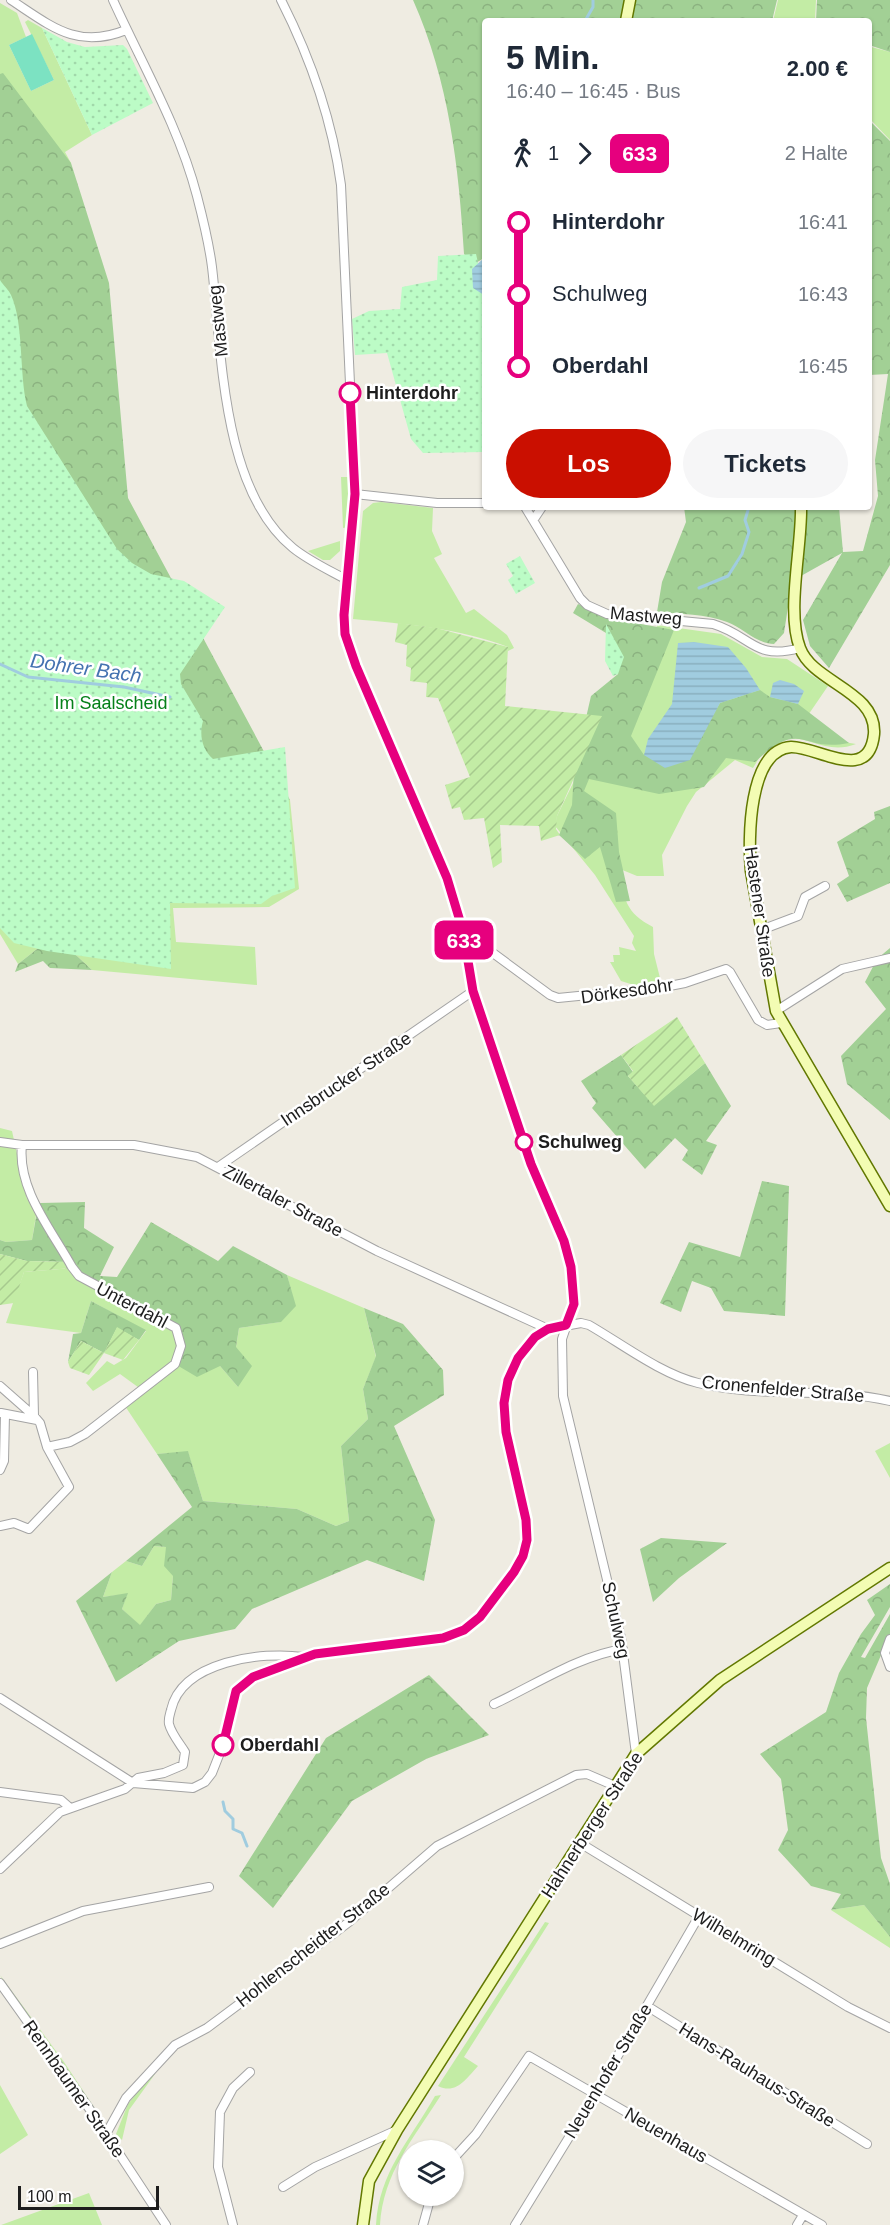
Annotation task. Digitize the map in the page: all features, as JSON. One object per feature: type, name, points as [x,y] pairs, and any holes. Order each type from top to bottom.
[{"type":"main road","points":[[627,18],[630,0]]},
{"type":"main road","points":[[800,648],[796,593],[801,510]]},
{"type":"main road","name":"Hastener Straße","points":[[800,648],[818,670],[860,702],[869,712],[874,735],[870,749],[855,760],[845,761],[806,749],[790,747],[772,756],[761,771],[748,848],[760,930],[776,1011],[781,1023],[890,1206]]},
{"type":"main road","name":"Hahnerberger Straße","points":[[363,2225],[369,2181],[397,2130],[636,1754],[673,1719],[720,1680],[890,1568]]},
{"type":"street","points":[[11,0],[62,31],[77,36],[106,38],[126,30]]},
{"type":"street","name":"Mastweg","points":[[113,0],[175,134],[197,194],[212,263],[227,404],[239,462],[261,506],[281,536],[310,560],[347,580]]},
{"type":"street","points":[[282,0],[300,37],[321,91],[334,137],[341,182],[355,494],[347,580]]},
{"type":"street","points":[[355,494],[437,503],[482,503]]},
{"type":"street","name":"Mastweg","points":[[527,510],[580,598],[597,611],[607,614],[713,624],[728,629],[764,651],[772,653],[800,648]]},
{"type":"street","points":[[534,519],[540,510]]},
{"type":"street","name":"Schulweg","points":[[347,580],[345,634],[356,666],[447,878],[463,931],[473,991],[535,1173],[564,1241],[571,1267],[574,1304],[562,1339],[563,1396],[623,1649],[636,1754]]},
{"type":"street","points":[[760,930],[798,916],[805,897],[825,886]]},
{"type":"street","name":"Dörkesdohr","points":[[463,931],[558,998],[659,988],[685,983],[726,969],[759,1020],[767,1025],[781,1023]]},
{"type":"street","points":[[776,1011],[842,969],[890,958]]},
{"type":"street","name":"Innsbrucker Straße","points":[[218,1167],[473,991]]},
{"type":"street","name":"Zillertaler Straße","points":[[0,1142],[22,1145],[134,1145],[197,1157],[377,1251],[548,1329]]},
{"type":"street","name":"Unterdahl","points":[[22,1145],[22,1170],[27,1186],[79,1276],[176,1328],[181,1346],[175,1365],[85,1434],[70,1442],[47,1447]]},
{"type":"street","name":"Cronenfelder Straße","points":[[303,1657],[337,1650],[443,1638],[464,1630],[480,1617],[514,1572],[525,1548],[526,1520],[506,1432],[505,1391],[513,1368],[524,1348],[548,1329],[581,1323],[588,1325],[668,1371],[700,1383],[782,1392],[859,1395],[890,1401]]},
{"type":"street","points":[[0,1526],[15,1523],[30,1529],[42,1513],[68,1490],[68,1483],[47,1447],[36,1418],[33,1372]]},
{"type":"street","points":[[0,1386],[36,1418]]},
{"type":"street","points":[[0,1470],[4,1461],[2,1413],[36,1418]]},
{"type":"street","points":[[890,1639],[885,1653],[890,1667]]},
{"type":"street","points":[[494,1704],[586,1660],[606,1652],[623,1649]]},
{"type":"street","points":[[0,1869],[60,1812],[125,1789],[138,1778],[164,1773],[183,1765],[185,1752],[169,1726],[169,1719],[173,1700],[196,1676],[205,1670],[250,1658],[281,1654],[303,1657]]},
{"type":"street","points":[[0,1698],[133,1783],[182,1788],[205,1782],[223,1745],[238,1687],[253,1677],[303,1657]]},
{"type":"street","name":"Hohlenscheidter Straße","points":[[106,2134],[126,2098],[167,2051],[207,2028],[349,1922],[437,1846],[576,1775],[588,1774],[615,1786]]},
{"type":"street","points":[[0,1792],[61,1800],[69,1807]]},
{"type":"street","name":"Wilhelmring","points":[[580,1844],[849,2007],[890,2028]]},
{"type":"street","points":[[0,1944],[83,1911],[209,1887]]},
{"type":"street","name":"Neuenhofer Straße","points":[[515,2225],[595,2095],[699,1916]]},
{"type":"street","name":"Rennbaumer Straße","points":[[0,1983],[106,2134],[166,2225]]},
{"type":"street","name":"Hans-Rauhaus-Straße","points":[[647,2006],[867,2144]]},
{"type":"street","name":"Neuenhaus","points":[[464,2147],[476,2134],[529,2056],[822,2225]]},
{"type":"street","points":[[233,2225],[218,2167],[220,2112],[229,2093],[250,2072]]},
{"type":"street","points":[[283,2187],[315,2167],[397,2130]]},
{"type":"street","points":[[423,2225],[428,2206]]},
{"type":"street","points":[[797,2225],[803,2215]]},
{"type":"green space","points":[[413,0],[777,0],[773,18],[482,18],[482,259],[474,264],[464,254],[459,189],[450,125],[444,93]]},
{"type":"green space","points":[[778,0],[816,0],[815,18],[774,18]]},
{"type":"green space","points":[[817,0],[890,0],[890,52],[872,46],[872,18],[816,18]]},
{"type":"green space","points":[[0,3],[17,13],[26,37],[9,45],[31,91],[54,80],[25,22],[28,20],[42,28],[92,135],[65,152],[71,163],[28,188],[0,74]]},
{"type":"green space","points":[[42,28],[67,42],[85,47],[123,45],[153,103],[92,135]]},
{"type":"green space","points":[[32,34],[54,80],[31,91],[9,45]]},
{"type":"green space","points":[[872,47],[890,52],[890,140],[872,121]]},
{"type":"green space","name":"Im Saalscheid","points":[[3,73],[71,163],[109,283],[128,498],[290,800],[209,798],[0,868],[0,74]]},
{"type":"green space","points":[[872,123],[890,141],[890,565],[829,668],[810,646],[803,620],[842,553],[792,581],[784,633],[774,644],[756,639],[719,619],[657,612],[662,582],[686,522],[684,510],[839,510],[843,552],[863,551],[878,496],[875,460],[888,374],[872,375]]},
{"type":"green space","points":[[476,254],[482,280],[482,452],[423,453],[411,439],[387,353],[355,355],[352,319],[369,311],[400,309],[402,287],[437,280],[438,256]]},
{"type":"green space","name":"Im Saalscheid","points":[[0,280],[10,293],[18,320],[27,406],[117,549],[132,563],[151,574],[184,581],[225,607],[180,674],[181,684],[203,721],[201,731],[206,751],[213,759],[285,747],[295,888],[272,896],[261,904],[170,903],[171,969],[47,951],[14,943],[0,928]]},
{"type":"green space","points":[[341,477],[349,477],[349,527],[343,528]]},
{"type":"green space","points":[[373,503],[433,508],[432,531],[442,554],[434,558],[466,613],[474,609],[507,635],[514,648],[508,651],[508,647],[451,631],[353,619],[363,511]]},
{"type":"green space","points":[[340,541],[340,551],[330,560],[323,560],[308,551]]},
{"type":"green space","points":[[520,556],[535,583],[516,594],[508,580],[513,576],[506,564]]},
{"type":"green space","points":[[578,604],[608,618],[674,630],[631,736],[644,755],[705,728],[720,703],[760,690],[770,697],[798,704],[849,743],[820,744],[802,739],[783,741],[755,762],[726,758],[704,787],[659,794],[589,779],[584,791],[616,813],[619,852],[630,901],[616,902],[600,847],[585,859],[559,835],[572,805],[574,770],[591,696],[618,674],[606,625],[606,633],[573,613]]},
{"type":"green space","points":[[398,623],[436,628],[508,647],[505,706],[602,716],[557,816],[556,829],[560,835],[541,841],[539,826],[500,825],[502,862],[493,868],[484,818],[464,820],[460,807],[452,809],[445,785],[470,777],[438,698],[426,697],[427,683],[410,681],[411,668],[406,666],[407,645],[395,642]]},
{"type":"green space","points":[[606,624],[624,657],[618,674],[613,676],[605,661]]},
{"type":"green space","points":[[657,625],[721,634],[762,657],[787,659],[828,686],[802,724],[838,741],[856,744],[841,747],[827,746],[790,738],[778,741],[766,750],[753,768],[735,760],[696,792],[687,806],[662,855],[664,876],[637,876],[620,869],[625,897],[631,910],[653,927],[654,954],[661,982],[637,986],[621,981],[610,962],[614,962],[613,955],[620,955],[619,947],[636,951],[632,943],[634,936],[595,875],[555,826],[557,816],[576,777],[656,649]]},
{"type":"green space","points":[[209,798],[290,800],[299,889],[269,907],[173,908],[176,942],[255,947],[257,985],[92,970],[62,942],[46,942],[18,964],[0,934],[0,868]]},
{"type":"green space","points":[[890,806],[890,883],[847,902],[837,884],[849,876],[837,842],[875,819],[874,812]]},
{"type":"green space","points":[[46,942],[62,942],[92,970],[50,968],[43,961],[15,972],[18,964]]},
{"type":"green space","points":[[890,948],[890,1120],[847,1084],[841,1056],[886,1009],[865,982],[877,959]]},
{"type":"green space","points":[[677,1017],[705,1063],[654,1106],[628,1076],[633,1071],[621,1055]]},
{"type":"green space","points":[[621,1055],[633,1072],[628,1076],[654,1105],[705,1063],[731,1106],[706,1141],[717,1145],[702,1175],[682,1160],[688,1150],[675,1138],[645,1169],[592,1108],[596,1103],[581,1081]]},
{"type":"green space","points":[[0,1128],[12,1131],[27,1199],[38,1203],[32,1240],[6,1242],[0,1240]]},
{"type":"green space","points":[[762,1181],[789,1186],[785,1316],[724,1311],[711,1288],[692,1281],[681,1312],[660,1303],[689,1242],[740,1257]]},
{"type":"green space","points":[[85,1202],[84,1228],[114,1247],[100,1276],[117,1277],[151,1222],[218,1261],[233,1246],[287,1275],[296,1306],[281,1322],[239,1328],[236,1347],[252,1366],[238,1387],[220,1366],[197,1377],[175,1364],[180,1356],[176,1328],[79,1276],[69,1262],[27,1261],[0,1254],[0,1240],[6,1242],[32,1240],[38,1206],[42,1212],[40,1203]]},
{"type":"green space","points":[[0,1254],[27,1261],[69,1262],[72,1268],[24,1272],[14,1303],[0,1305]]},
{"type":"green space","points":[[72,1268],[176,1328],[180,1356],[142,1390],[120,1374],[93,1391],[86,1383],[107,1361],[114,1365],[126,1358],[146,1331],[91,1301],[81,1333],[6,1323],[24,1272]]},
{"type":"green space","points":[[287,1275],[364,1308],[376,1357],[363,1389],[368,1419],[341,1446],[349,1521],[336,1526],[297,1509],[203,1501],[188,1452],[157,1454],[125,1406],[181,1365],[220,1366],[238,1387],[236,1347],[239,1328],[280,1322],[295,1306]]},
{"type":"green space","points":[[91,1301],[146,1330],[139,1340],[117,1328],[104,1353],[81,1341],[68,1362],[73,1334],[81,1333]]},
{"type":"green space","points":[[364,1308],[403,1324],[443,1370],[444,1395],[394,1426],[435,1520],[424,1581],[367,1560],[252,1609],[235,1629],[179,1641],[116,1682],[76,1601],[112,1572],[103,1597],[128,1593],[122,1609],[140,1625],[156,1604],[171,1600],[173,1576],[164,1566],[166,1547],[154,1546],[142,1566],[126,1561],[192,1507],[157,1454],[188,1451],[203,1501],[297,1509],[336,1526],[349,1521],[341,1446],[368,1419],[363,1389],[376,1356]]},
{"type":"green space","points":[[117,1327],[139,1340],[123,1360],[104,1353]]},
{"type":"green space","points":[[81,1341],[104,1353],[89,1375],[70,1368],[68,1362]]},
{"type":"green space","points":[[890,1443],[890,1478],[875,1451]]},
{"type":"green space","points":[[661,1538],[727,1543],[679,1578],[653,1602],[640,1549]]},
{"type":"green space","points":[[154,1546],[166,1547],[173,1576],[171,1600],[156,1604],[140,1626],[122,1609],[127,1594],[103,1597],[112,1572],[126,1561],[142,1566]]},
{"type":"green space","points":[[890,1584],[890,1607],[861,1657],[865,1658],[890,1614],[890,1634],[867,1688],[866,1718],[881,1858],[890,1884],[890,1937],[864,1905],[831,1910],[841,1894],[811,1886],[778,1850],[788,1830],[781,1779],[760,1754],[826,1712],[839,1673],[861,1634],[875,1615],[867,1600]]},
{"type":"green space","points":[[429,1675],[489,1735],[426,1759],[352,1801],[273,1908],[239,1876],[326,1738]]},
{"type":"green space","points":[[864,1905],[890,1937],[890,1948],[831,1910]]},
{"type":"green space","points":[[545,1922],[549,1923],[464,2057],[478,2066],[455,2087],[438,2086]]},
{"type":"green space","points":[[0,1975],[64,2062],[104,2122],[13,1998]]},
{"type":"green space","points":[[153,2072],[155,2074],[129,2110],[122,2140],[116,2134],[128,2104]]},
{"type":"green space","points":[[0,2085],[28,2135],[0,2154]]},
{"type":"green space","points":[[441,2095],[412,2140],[407,2140],[435,2096]]},
{"type":"green space","points":[[398,2155],[398,2164],[387,2189],[380,2225],[376,2225],[383,2189]]},
{"type":"green space","points":[[89,2193],[102,2225],[1,2225]]},
{"type":"water","points":[[482,260],[482,294],[473,288],[472,269]]},
{"type":"water","points":[[694,642],[728,647],[746,668],[760,690],[720,703],[690,760],[665,768],[644,755],[648,739],[672,704],[678,643]]},
{"type":"water","points":[[780,680],[794,684],[804,691],[798,704],[770,697],[773,683]]},
{"type":"waterway","points":[[587,18],[593,7],[593,0]]},
{"type":"waterway","points":[[699,588],[728,576],[742,554],[749,532],[745,520],[748,510]]},
{"type":"waterway","name":"Dohrer Bach","points":[[0,664],[28,677],[124,687],[170,697]]},
{"type":"waterway","points":[[223,1802],[225,1811],[233,1819],[233,1829],[242,1833],[247,1846]]},
{"type":"bus line","name":"633","points":[[223,1745],[236,1691],[238,1687],[253,1677],[315,1654],[443,1638],[464,1630],[480,1617],[514,1572],[523,1556],[527,1540],[526,1520],[506,1432],[504,1403],[508,1380],[524,1348],[548,1329],[566,1325],[572,1315],[574,1304],[571,1267],[564,1241],[531,1164],[473,991],[463,931],[447,878],[356,666],[345,634],[344,615],[355,494],[350,393]]},
{"type":"place","name":"Hinterdohr","points":[[350,393]]},
{"type":"place","name":"Schulweg","points":[[524,1142]]},
{"type":"place","name":"Oberdahl","points":[[223,1745]]}]
